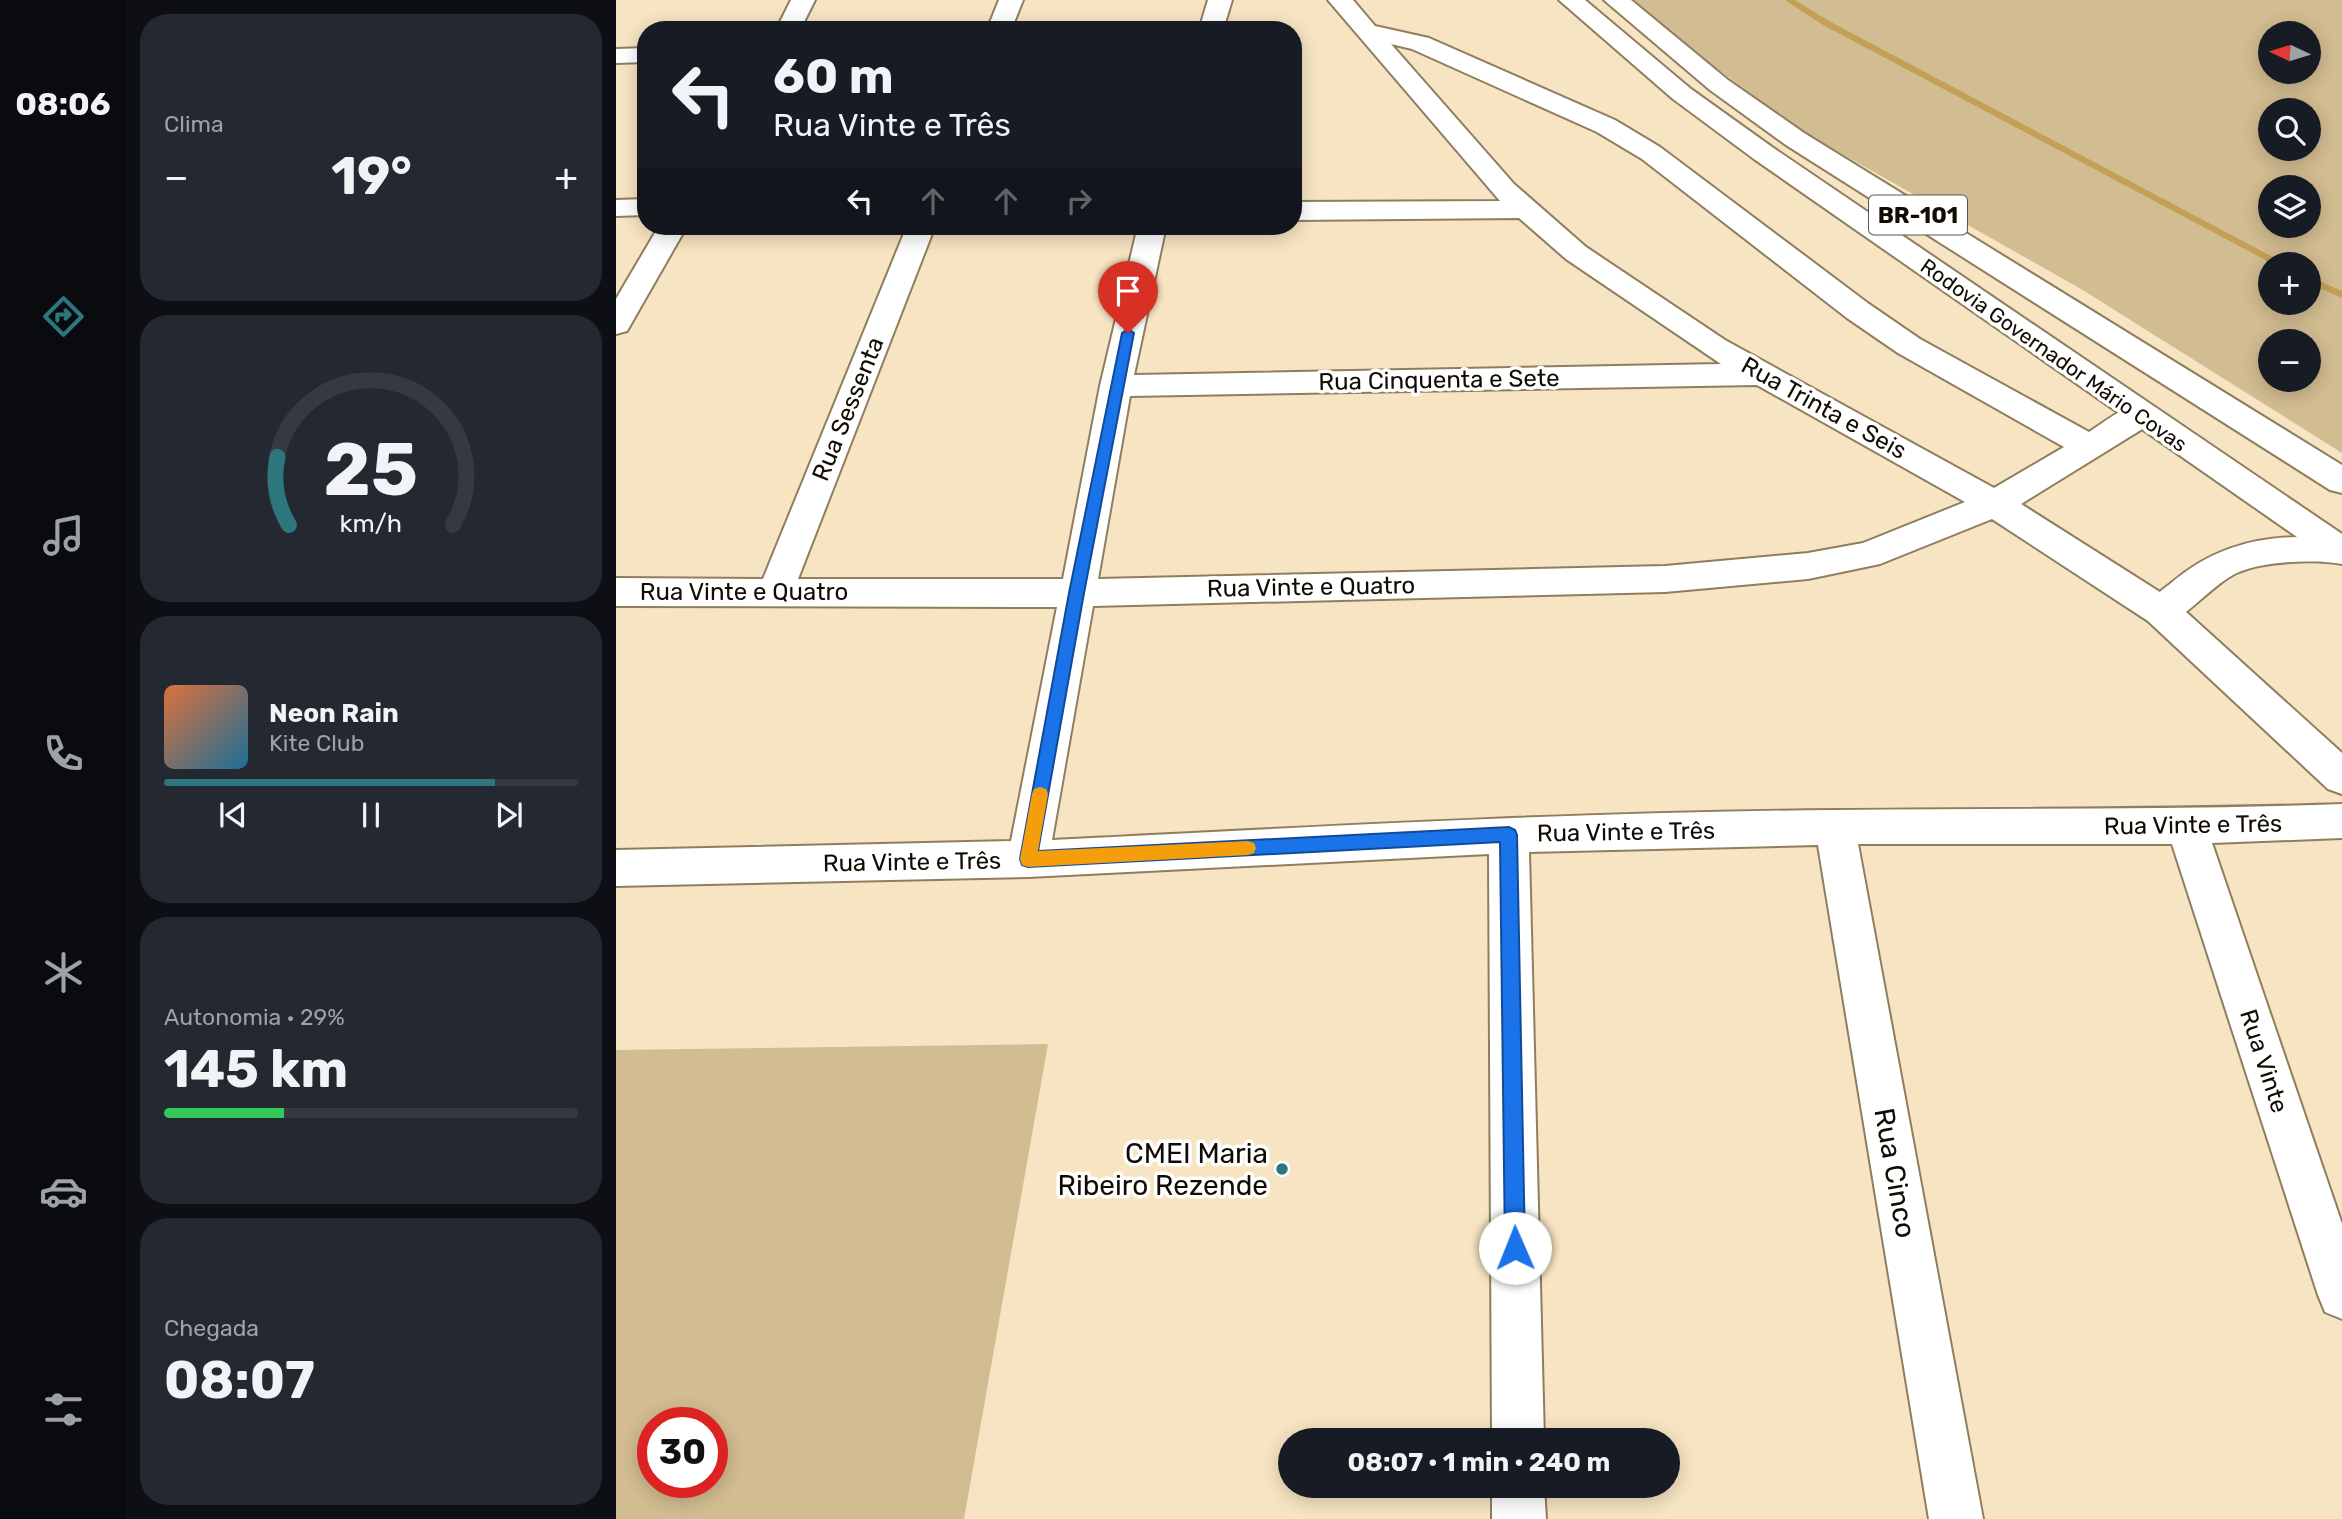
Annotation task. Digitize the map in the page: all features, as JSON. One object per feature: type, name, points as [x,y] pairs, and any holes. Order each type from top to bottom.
[{"type":"main road","points":[[792,21],[803,0]]},
{"type":"main road","points":[[1003,21],[1011,0]]},
{"type":"main road","points":[[1214,21],[1220,0]]},
{"type":"main road","name":"Rua Trinta e Seis","points":[[1340,0],[1504,190],[1576,253],[1714,346],[1995,504],[2161,611],[2342,777]]},
{"type":"main road","name":"Rodovia Governador Mário Covas","points":[[1571,0],[1702,109],[2341,551]]},
{"type":"main road","name":"Rodovia Governador Mário Covas","points":[[1616,0],[1719,85],[1796,139],[2233,410],[2342,481]]},
{"type":"main road","points":[[1366,31],[1419,43],[1606,126],[1650,153],[1858,311],[1909,346],[2089,446]]},
{"type":"main road","points":[[616,56],[637,55]]},
{"type":"main road","points":[[616,208],[637,207]]},
{"type":"main road","points":[[1302,211],[1526,209]]},
{"type":"main road","points":[[616,324],[668,235]]},
{"type":"main road","name":"Rua Sessenta","points":[[775,593],[917,235]]},
{"type":"main road","points":[[1028,859],[1116,386],[1150,235]]},
{"type":"main road","name":"Rua Cinquenta e Sete","points":[[1116,386],[1762,374]]},
{"type":"main road","points":[[2141,415],[2192,408],[2233,410]]},
{"type":"main road","name":"Rua Vinte e Quatro","points":[[616,592],[1076,593],[1665,579],[1808,566],[1868,555],[1995,504],[2141,415]]},
{"type":"main road","points":[[2161,611],[2213,570],[2248,555],[2290,550],[2341,551]]},
{"type":"main road","name":"Rua Vinte e Três","points":[[616,868],[1028,859],[1509,835],[1835,827],[2186,827],[2342,821]]},
{"type":"main road","name":"Rua Cinco","points":[[1835,827],[1956,1519]]},
{"type":"main road","name":"Rua Vinte","points":[[2186,827],[2342,1295]]},
{"type":"main road","points":[[1509,835],[1518,1428]]},
{"type":"main road","points":[[1518,1498],[1519,1519]]},
{"type":"shaded area","points":[[1623,0],[2342,0],[2342,453],[2081,289],[1805,133]]},
{"type":"shaded area","points":[[1048,1044],[964,1519],[616,1519],[616,1050]]},
{"type":"waterway","points":[[1789,0],[1826,23],[2258,252]]},
{"type":"waterway","points":[[2321,285],[2342,295]]},
{"type":"slow traffic","points":[[1040,794],[1028,859],[1248,848]]},
{"type":"place","name":"CMEI Maria Ribeiro Rezende","points":[[1282,1169]]},
{"type":"route","points":[[1128,333],[1076,593],[1028,859],[1509,835],[1515,1248]]}]
